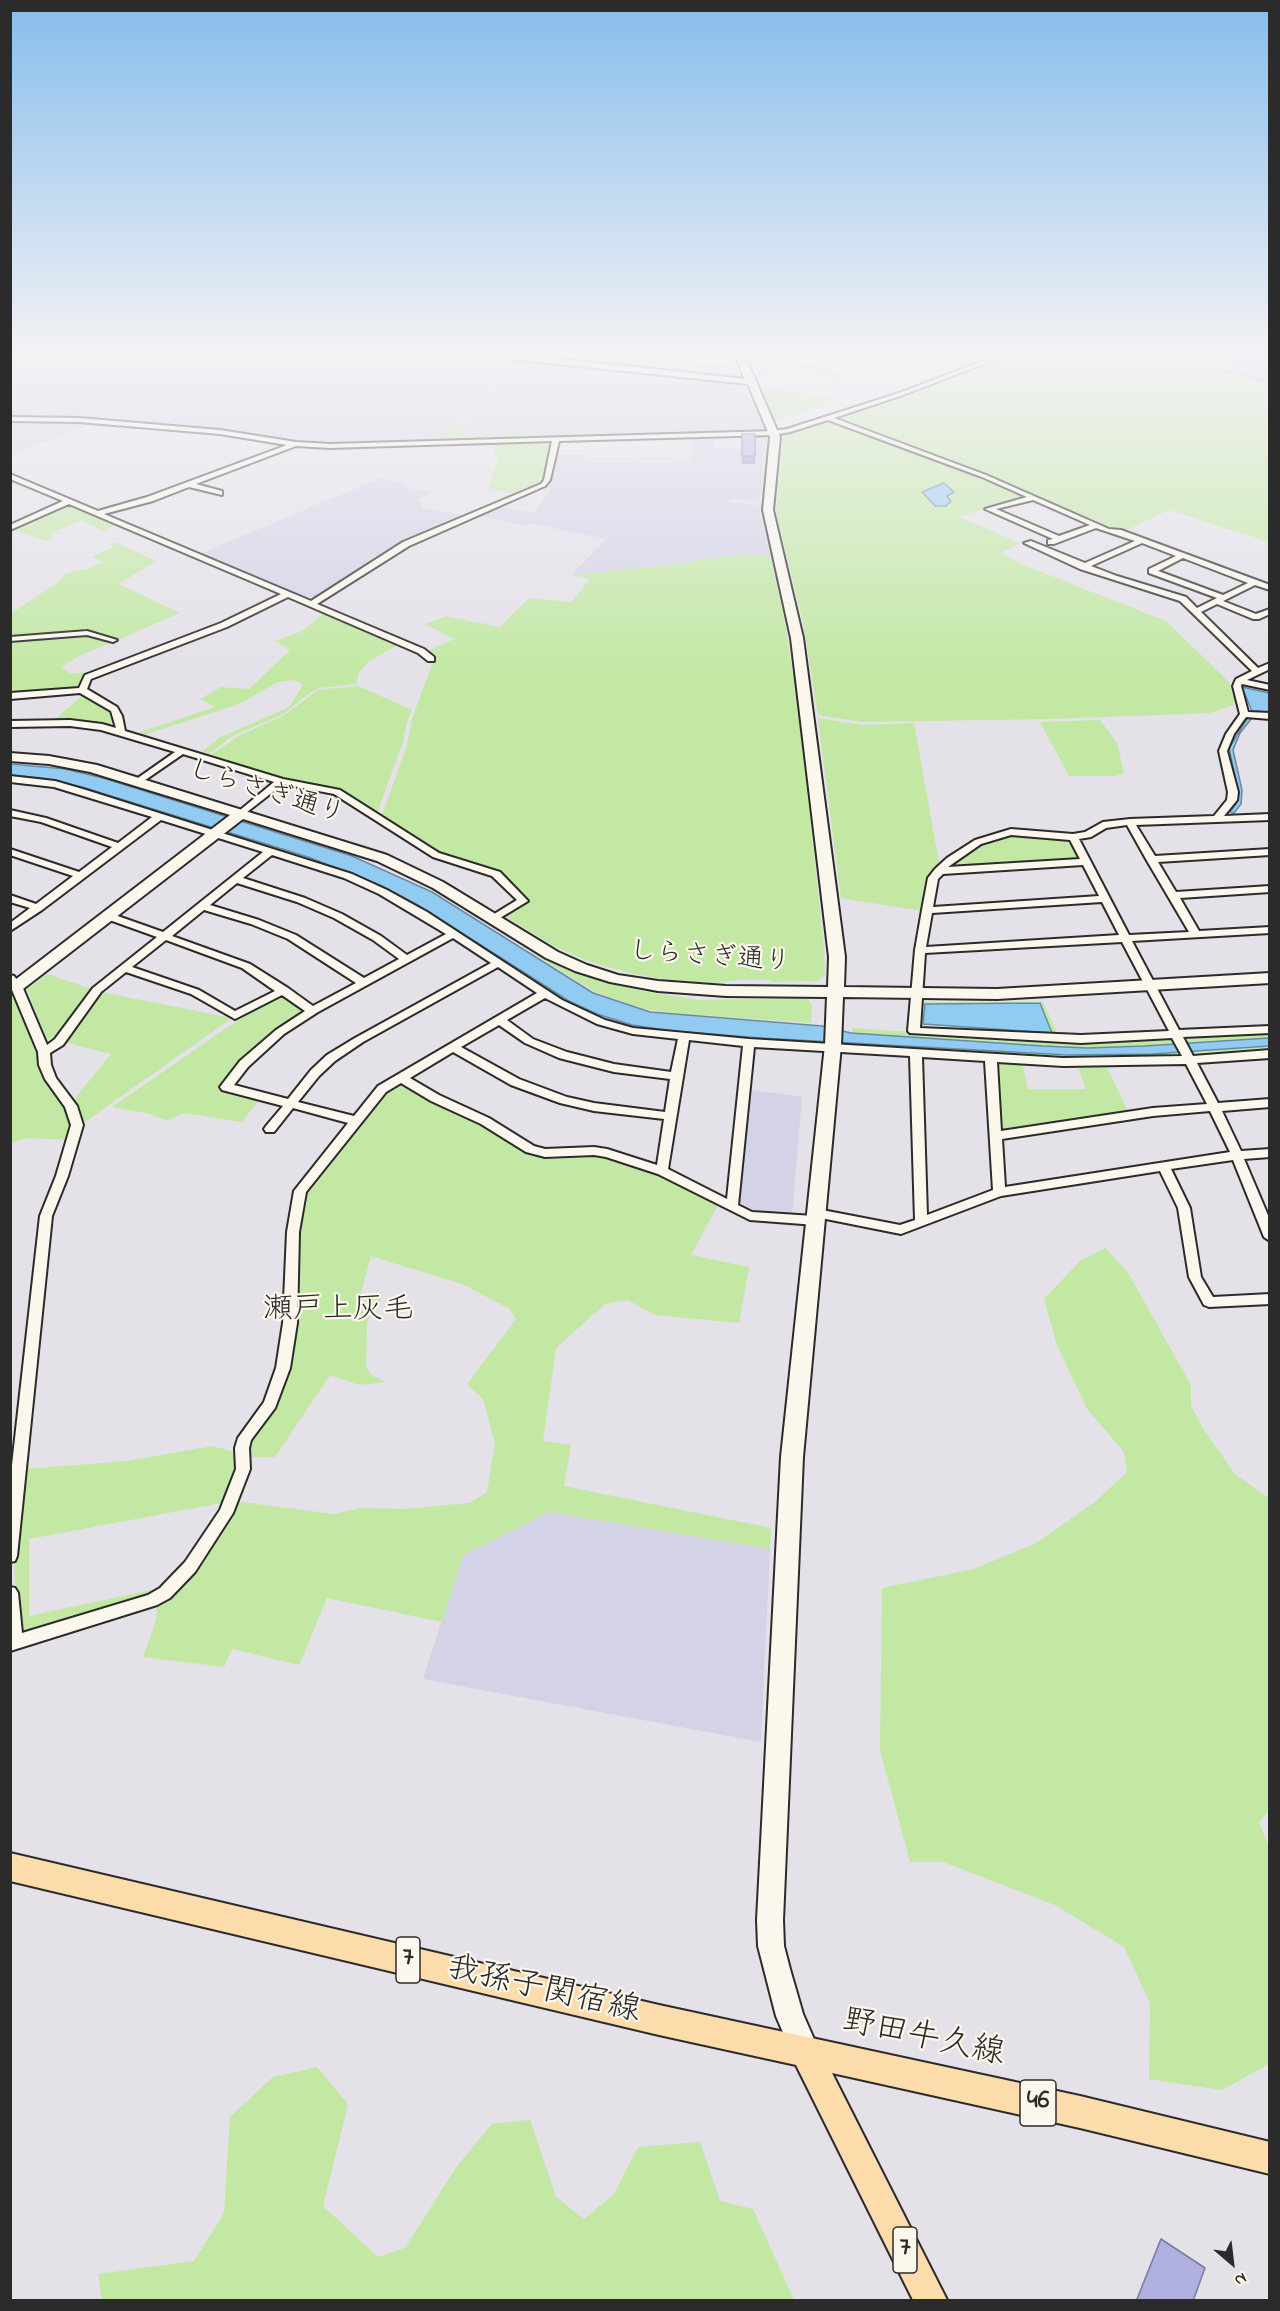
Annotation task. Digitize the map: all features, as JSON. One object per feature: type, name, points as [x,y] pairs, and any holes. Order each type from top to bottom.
[{"type":"main road","name":"我孫子関宿線","points":[[10,1867],[806,2053]]},
{"type":"main road","name":"野田牛久線","points":[[806,2053],[1080,2112],[1269,2158]]},
{"type":"main road","name":"7","points":[[806,2053],[930,2301]]},
{"type":"street","points":[[98,513],[150,499],[242,464]]},
{"type":"street","points":[[312,604],[413,541],[543,485],[547,480],[551,464]]},
{"type":"street","points":[[773,464],[768,510],[797,638],[807,703],[837,957],[834,1040],[792,1457],[770,1920],[771,1946],[776,1969],[790,2016],[806,2053]]},
{"type":"street","points":[[951,464],[984,476],[1095,526],[1269,588]]},
{"type":"street","points":[[10,476],[421,651],[431,659]]},
{"type":"street","points":[[188,484],[219,494]]},
{"type":"street","points":[[1033,498],[989,509],[1059,539]]},
{"type":"street","points":[[10,528],[70,501]]},
{"type":"street","points":[[1038,548],[1095,526]]},
{"type":"street","points":[[1083,567],[1141,541]]},
{"type":"street","points":[[1028,543],[1083,567],[1179,597],[1257,671]]},
{"type":"street","points":[[1182,556],[1152,571],[1220,599],[1256,617],[1269,611]]},
{"type":"street","points":[[1196,611],[1254,583]]},
{"type":"street","points":[[82,690],[88,677],[224,625],[288,594]]},
{"type":"street","points":[[10,639],[87,633],[113,640]]},
{"type":"street","points":[[1218,817],[1232,800],[1233,792],[1224,761],[1224,745],[1244,714],[1237,686],[1239,681],[1269,665]]},
{"type":"street","points":[[1239,681],[1269,688]]},
{"type":"street","points":[[10,696],[82,690],[114,709],[121,731]]},
{"type":"street","points":[[1244,714],[1269,716]]},
{"type":"street","points":[[10,724],[70,723],[121,731],[281,781],[337,792],[436,855],[496,874],[523,901],[495,918]]},
{"type":"street","points":[[138,782],[183,750]]},
{"type":"street","name":"しらさぎ通り","points":[[10,757],[70,763],[381,858],[438,885],[552,955],[581,968],[616,979],[705,990],[997,994],[1269,978]]},
{"type":"street","points":[[10,779],[55,784],[218,832],[270,852],[319,866],[383,892],[454,934],[544,994],[601,1022],[633,1031],[749,1043],[834,1040],[916,1054],[1063,1062],[1189,1060],[1269,1054]]},
{"type":"street","points":[[10,1556],[46,1216],[62,1176],[77,1125],[70,1106],[51,1079],[45,1065],[44,1052],[14,982],[108,916],[281,781]]},
{"type":"street","points":[[10,813],[43,820],[119,846]]},
{"type":"street","points":[[10,928],[160,816]]},
{"type":"street","points":[[1269,817],[1218,817],[1130,822],[1103,825],[1088,835],[1072,837],[1011,832],[978,842],[950,860],[933,878],[933,889],[920,950],[914,1031],[1081,1039],[1176,1036],[1269,1029]]},
{"type":"street","points":[[1130,822],[1196,934]]},
{"type":"street","points":[[1072,837],[1264,1205],[1269,1237]]},
{"type":"street","points":[[10,852],[80,875]]},
{"type":"street","points":[[44,1052],[59,1042],[97,990],[270,852]]},
{"type":"street","points":[[1151,859],[1269,852]]},
{"type":"street","points":[[938,871],[1086,862]]},
{"type":"street","points":[[235,879],[301,900],[338,916],[377,938],[407,960]]},
{"type":"street","points":[[1173,895],[1269,889]]},
{"type":"street","points":[[10,898],[38,908]]},
{"type":"street","points":[[927,910],[1105,899]]},
{"type":"street","points":[[203,906],[255,922],[292,937],[364,983]]},
{"type":"street","points":[[108,916],[246,966],[312,1011]]},
{"type":"street","points":[[920,950],[1269,930]]},
{"type":"street","points":[[357,1121],[226,1087],[262,1046],[312,1011],[454,934]]},
{"type":"street","points":[[270,1129],[315,1073],[331,1058],[498,963]]},
{"type":"street","points":[[126,969],[195,992],[235,1016],[284,990]]},
{"type":"street","points":[[10,1593],[13,1643],[152,1600],[165,1593],[178,1580],[209,1541],[226,1513],[243,1469],[242,1448],[245,1438],[270,1404],[283,1368],[290,1323],[292,1232],[300,1191],[382,1089],[544,994]]},
{"type":"street","points":[[499,1020],[529,1041],[563,1055],[614,1068],[676,1076]]},
{"type":"street","points":[[662,1171],[684,1038]]},
{"type":"street","points":[[732,1206],[749,1043]]},
{"type":"street","points":[[452,1047],[514,1082],[564,1100],[594,1107],[670,1116]]},
{"type":"street","points":[[916,1054],[921,1223]]},
{"type":"street","points":[[991,1059],[999,1192]]},
{"type":"street","points":[[400,1077],[435,1098],[485,1120],[530,1149],[545,1153],[607,1153],[662,1171],[750,1216],[780,1220],[816,1217],[901,1230],[999,1192],[1237,1155],[1269,1153]]},
{"type":"street","points":[[996,1136],[1153,1112],[1269,1103]]},
{"type":"street","points":[[1163,1166],[1184,1208],[1195,1277],[1209,1302],[1269,1299]]},
{"type":"shaded area","points":[[555,464],[763,464],[760,500],[733,499],[727,502],[759,505],[770,555],[695,560],[697,562],[571,575],[606,539],[532,524],[525,526],[478,515],[498,507],[534,513],[551,489],[544,488],[550,482]]},
{"type":"shaded area","points":[[380,478],[408,485],[405,488],[432,492],[419,499],[422,508],[460,515],[459,518],[388,553],[318,597],[301,597],[200,554]]},
{"type":"shaded area","points":[[752,1090],[802,1097],[792,1215],[760,1213],[739,1202]]},
{"type":"shaded area","points":[[549,1512],[770,1549],[761,1742],[423,1679],[463,1555]]},
{"type":"green space","points":[[496,464],[547,464],[538,485],[516,494],[488,489]]},
{"type":"green space","points":[[780,464],[944,464],[981,477],[1027,497],[959,517],[1020,543],[1001,553],[1026,566],[1166,621],[1229,682],[1235,701],[1234,705],[1211,713],[1051,719],[862,722],[818,715],[803,622],[776,512]]},
{"type":"green space","points":[[958,464],[1269,464],[1269,542],[1169,510],[1123,532]]},
{"type":"green space","points":[[68,503],[118,524],[103,531],[82,520],[49,534],[55,538],[46,541],[10,529]]},
{"type":"green space","points":[[115,542],[156,561],[119,584],[180,613],[120,639],[93,631],[11,637],[10,614],[60,581],[66,573],[86,569],[103,562],[92,557],[114,547],[109,544]]},
{"type":"green space","points":[[746,554],[750,557],[770,555],[786,628],[799,715],[824,947],[825,975],[818,981],[737,980],[717,983],[674,981],[629,973],[590,962],[552,945],[506,917],[529,902],[506,876],[482,864],[443,853],[382,815],[407,746],[412,719],[434,659],[427,651],[454,639],[425,624],[446,616],[500,627],[529,598],[571,602],[590,579],[571,575],[696,562],[695,560]]},
{"type":"green space","points":[[325,612],[398,645],[369,661],[358,674],[357,684],[319,688],[285,713],[231,737],[209,754],[202,752],[219,738],[289,707],[303,685],[291,680],[278,682],[239,704],[144,735],[137,733],[215,707],[200,699],[221,687],[249,689],[290,650],[275,641],[302,631]]},
{"type":"green space","points":[[86,635],[113,642],[79,656],[61,667],[70,674],[87,672],[76,687],[11,694],[10,641]]},
{"type":"green space","points":[[358,686],[412,710],[377,813],[345,792],[280,777],[211,755],[240,735],[283,716],[318,690]]},
{"type":"green space","points":[[84,694],[109,710],[114,722],[107,725],[54,720]]},
{"type":"green space","points":[[818,718],[861,725],[914,723],[939,863],[928,877],[928,888],[922,911],[841,898]]},
{"type":"green space","points":[[1100,720],[1117,743],[1124,773],[1114,776],[1069,776],[1040,722]]},
{"type":"green space","points":[[1012,835],[1065,841],[1072,846],[1078,857],[1075,860],[950,866],[981,845]]},
{"type":"green space","points":[[529,951],[582,976],[642,991],[698,1000],[806,998],[812,1004],[811,1023],[644,1009],[597,993]]},
{"type":"green space","points":[[47,974],[92,989],[55,1038],[46,1039],[27,989]]},
{"type":"green space","points":[[10,985],[42,1067],[73,1122],[70,1140],[27,1138],[11,1143]]},
{"type":"green space","points":[[101,992],[227,1017],[229,1020],[82,1124],[72,1102],[111,1054],[64,1042]]},
{"type":"green space","points":[[285,998],[300,1009],[299,1013],[261,1040],[218,1089],[259,1100],[242,1122],[183,1113],[167,1121],[150,1114],[112,1107],[222,1031],[266,1003]]},
{"type":"green space","points":[[922,1002],[1043,1002],[1058,1035],[922,1028],[919,1024]],"holes":[[[1040,1003],[1051,1033],[924,1026],[925,1004]]]},
{"type":"green space","points":[[852,1028],[1032,1040],[1170,1039],[1173,1044],[1087,1048],[1043,1046],[852,1034]]},
{"type":"green space","points":[[1269,1032],[1269,1038],[1189,1043],[1186,1038]]},
{"type":"green space","points":[[851,1041],[1067,1055],[1177,1052],[1180,1057],[1068,1059],[851,1047]]},
{"type":"green space","points":[[1269,1046],[1269,1051],[1196,1056],[1193,1051]]},
{"type":"green space","points":[[1003,1062],[1022,1063],[1028,1089],[1086,1089],[1077,1065],[1106,1065],[1128,1111],[1006,1130],[1001,1128],[998,1065]]},
{"type":"green space","points":[[402,1084],[438,1105],[485,1126],[535,1156],[557,1159],[605,1156],[653,1173],[718,1205],[691,1255],[749,1267],[739,1323],[655,1315],[628,1300],[605,1304],[556,1348],[543,1441],[571,1445],[564,1486],[771,1528],[770,1549],[549,1512],[463,1555],[442,1622],[327,1598],[299,1665],[232,1649],[224,1667],[143,1657],[156,1620],[158,1600],[234,1501],[334,1514],[360,1508],[403,1509],[470,1503],[487,1492],[495,1443],[483,1399],[467,1384],[516,1319],[510,1309],[462,1284],[371,1256],[360,1296],[382,1298],[371,1313],[367,1325],[366,1367],[370,1374],[385,1382],[360,1385],[330,1375],[275,1457],[249,1456],[246,1447],[278,1394],[295,1226],[306,1189],[359,1129],[383,1095],[396,1085]]},
{"type":"green space","points":[[1105,1248],[1127,1271],[1191,1385],[1191,1406],[1204,1430],[1235,1474],[1269,1498],[1270,1810],[1259,1822],[1270,1849],[1269,2064],[1222,2090],[1149,2079],[1150,2003],[1124,1947],[1055,1905],[943,1862],[910,1862],[880,1750],[882,1588],[974,1569],[1036,1543],[1095,1502],[1127,1472],[1124,1452],[1087,1409],[1057,1345],[1044,1299],[1080,1261]]},
{"type":"green space","points":[[212,1446],[232,1451],[240,1461],[227,1502],[29,1539],[29,1616],[165,1587],[159,1592],[21,1636],[14,1568],[25,1469],[127,1461]]},
{"type":"green space","points":[[317,2067],[348,2104],[323,2206],[378,2257],[405,2248],[457,2166],[492,2124],[530,2120],[556,2197],[584,2219],[614,2194],[638,2147],[700,2142],[720,2201],[753,2209],[794,2300],[102,2300],[98,2274],[194,2261],[224,2213],[230,2117],[273,2077]]},
{"type":"water","points":[[944,483],[954,492],[947,496],[951,501],[946,506],[935,506],[922,492]]},
{"type":"water","points":[[1242,687],[1269,693],[1269,712],[1252,711]]},
{"type":"water","points":[[1252,718],[1240,733],[1233,750],[1242,790],[1241,804],[1234,813],[1230,812],[1236,804],[1238,790],[1229,748],[1247,719]]},
{"type":"water","points":[[11,764],[65,769],[103,778],[352,856],[432,892],[593,993],[650,1012],[822,1026],[851,1033],[1043,1046],[1087,1048],[1144,1046],[1269,1038],[1269,1046],[1152,1054],[1067,1055],[761,1038],[671,1031],[632,1025],[597,1014],[569,1001],[416,904],[380,885],[308,857],[82,787],[42,778],[11,775]]},
{"type":"water","points":[[1040,1003],[1052,1033],[923,1024],[925,1004]]},
{"type":"building","points":[[1161,2239],[1205,2268],[1193,2301],[1139,2301],[1137,2299]]},
{"type":"district","name":"瀬戸上灰毛","points":[[338,1312]]}]
